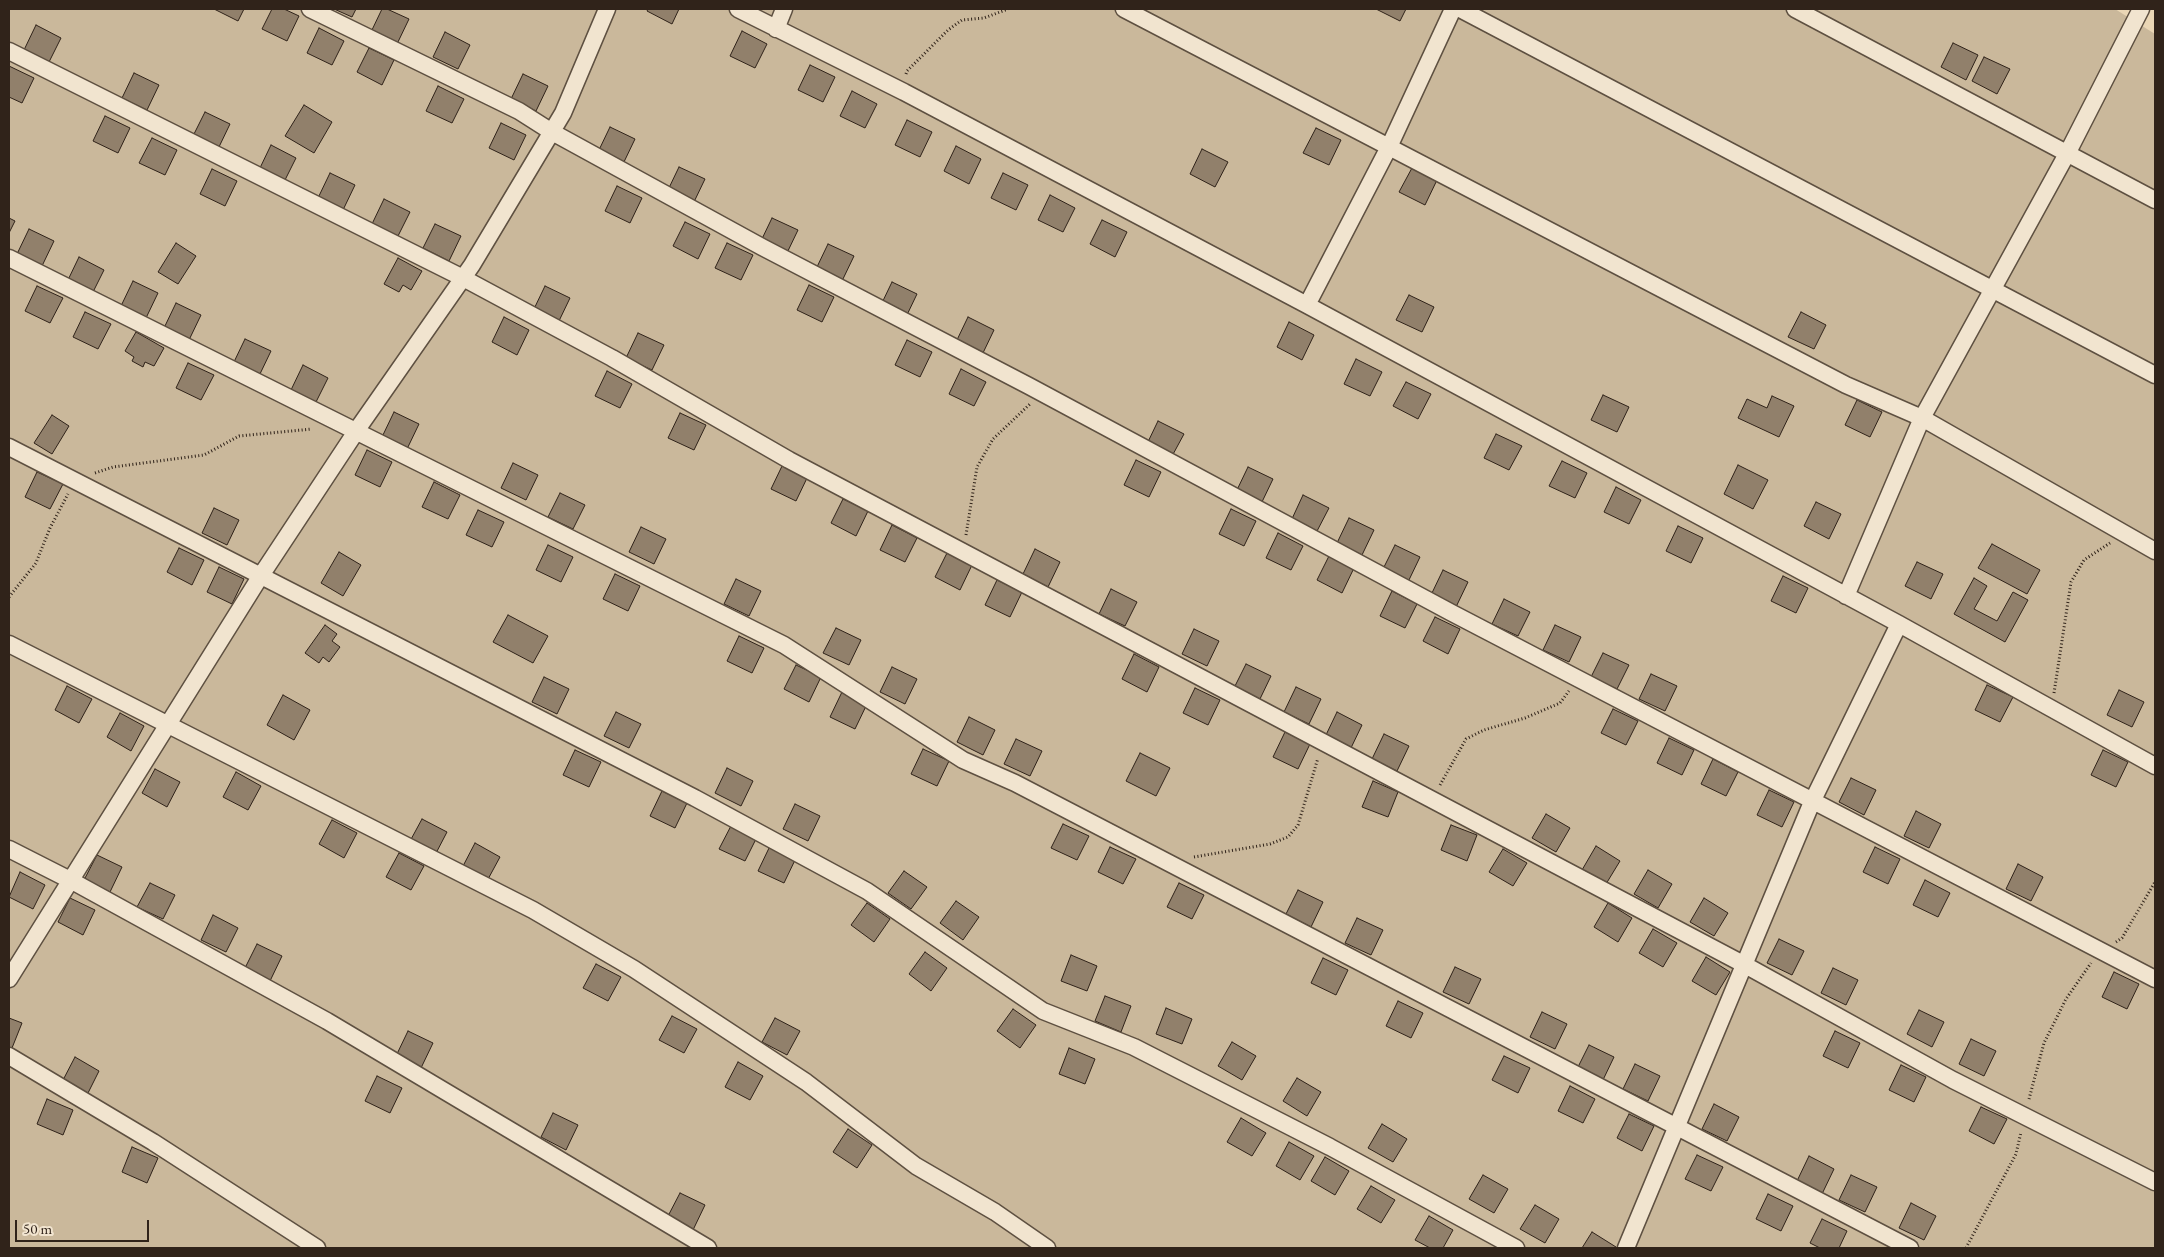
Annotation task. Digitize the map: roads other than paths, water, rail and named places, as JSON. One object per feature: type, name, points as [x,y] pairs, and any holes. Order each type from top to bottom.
[{"type":"street","points":[[310,9],[519,111],[552,132],[762,247],[1036,390],[1812,802],[2155,978]]},
{"type":"street","points":[[9,979],[72,881],[118,802],[260,577],[357,433],[361,424],[463,278],[563,113],[607,9]]},
{"type":"street","points":[[738,9],[904,92],[1307,305],[1899,624],[2155,766]]},
{"type":"street","points":[[776,29],[784,9]]},
{"type":"street","points":[[1124,9],[1846,385],[1922,418],[2155,551]]},
{"type":"street","points":[[1307,305],[1389,147],[1453,9]]},
{"type":"street","points":[[1460,9],[2155,375]]},
{"type":"street","points":[[1795,9],[2068,152],[2155,200]]},
{"type":"street","points":[[1846,596],[1922,418],[2068,152],[2141,9]]},
{"type":"street","points":[[9,51],[463,278],[612,358],[789,460],[1430,801],[1745,965],[1952,1080],[2155,1182]]},
{"type":"street","points":[[9,258],[784,645],[963,760],[1015,783],[1677,1129],[1910,1248]]},
{"type":"street","points":[[9,447],[686,794],[867,892],[1043,1011],[1134,1047],[1330,1147],[1516,1248]]},
{"type":"street","points":[[1626,1248],[1812,802],[1899,624]]},
{"type":"street","points":[[9,644],[533,910],[634,969],[806,1082],[916,1166],[995,1212],[1047,1248]]},
{"type":"street","points":[[9,849],[72,881],[327,1021],[708,1248]]},
{"type":"street","points":[[9,1056],[153,1142],[317,1248]]}]
